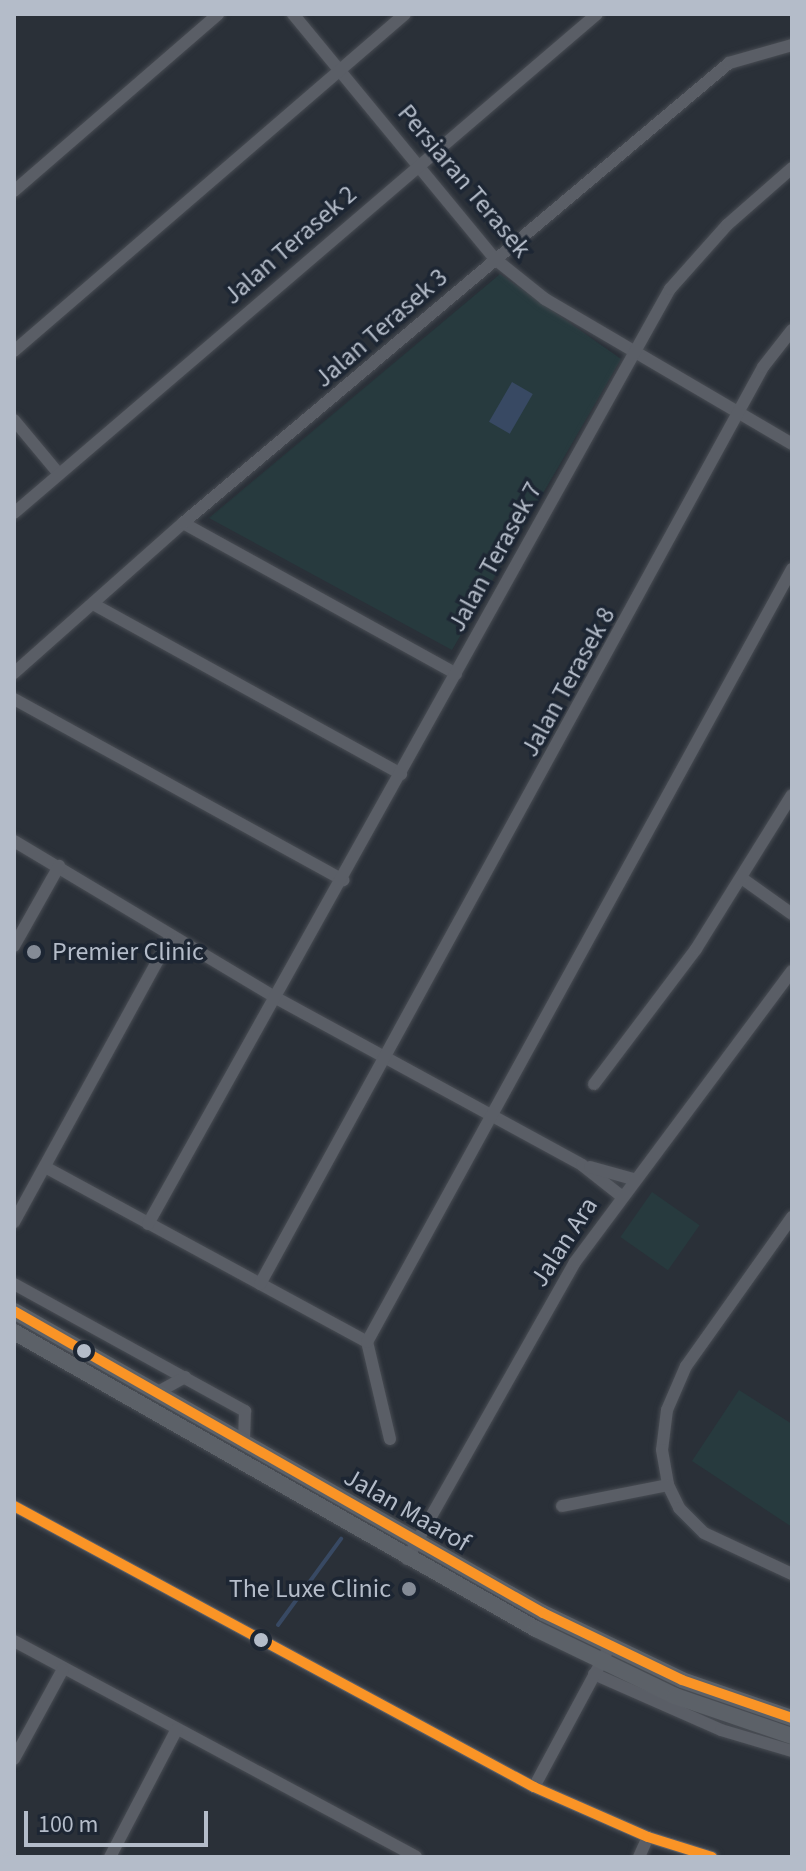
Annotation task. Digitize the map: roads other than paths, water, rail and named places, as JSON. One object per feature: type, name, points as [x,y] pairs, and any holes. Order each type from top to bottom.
[{"type":"main road","name":"Jalan Maarof","points":[[14,1311],[244,1440],[411,1552]]},
{"type":"main road","name":"Jalan Maarof","points":[[14,1332],[602,1660],[675,1696],[792,1736]]},
{"type":"main road","name":"Jalan Maarof","points":[[602,1660],[682,1680],[792,1718]]},
{"type":"street","points":[[14,191],[218,14]]},
{"type":"street","name":"Persiaran Terasek","points":[[293,14],[419,162],[495,259],[545,299],[792,444]]},
{"type":"street","points":[[14,351],[405,14]]},
{"type":"street","name":"Jalan Terasek 2","points":[[14,513],[419,162],[597,14]]},
{"type":"street","name":"Jalan Terasek 3","points":[[14,673],[183,523],[729,63],[792,45]]},
{"type":"street","name":"Jalan Terasek 7","points":[[148,1224],[278,999],[634,351],[685,266],[792,168]]},
{"type":"street","name":"Jalan Terasek 8","points":[[260,1284],[763,367],[792,330]]},
{"type":"street","points":[[14,420],[59,474]]},
{"type":"street","points":[[183,523],[456,674]]},
{"type":"street","points":[[390,1439],[367,1342],[792,569]]},
{"type":"street","points":[[93,604],[401,774]]},
{"type":"street","points":[[14,699],[343,880]]},
{"type":"street","points":[[594,1084],[647,1018],[743,879],[792,795]]},
{"type":"street","points":[[14,841],[149,918],[171,937],[278,999],[582,1165],[620,1195]]},
{"type":"street","points":[[14,946],[59,866]]},
{"type":"street","points":[[743,879],[792,914]]},
{"type":"street","points":[[14,1222],[171,937]]},
{"type":"street","name":"Jalan Ara","points":[[411,1552],[551,1301],[620,1195],[792,971]]},
{"type":"street","points":[[582,1165],[633,1179]]},
{"type":"street","points":[[45,1167],[367,1342]]},
{"type":"street","points":[[792,1217],[686,1366],[667,1410],[662,1450],[668,1485],[679,1508],[704,1533],[792,1574]]},
{"type":"street","points":[[14,1284],[245,1411],[244,1440]]},
{"type":"street","points":[[158,1392],[185,1377]]},
{"type":"street","points":[[562,1506],[668,1485]]},
{"type":"street","points":[[14,1506],[534,1787],[648,1837],[712,1857]]},
{"type":"street","points":[[14,1641],[416,1857]]},
{"type":"street","points":[[534,1787],[602,1660]]},
{"type":"street","name":"Jalan Maarof","points":[[602,1660],[721,1730],[792,1751]]},
{"type":"street","points":[[14,1759],[63,1669]]},
{"type":"street","points":[[110,1857],[177,1729]]},
{"type":"street","points":[[639,1857],[648,1837]]},
{"type":"water","points":[[512,382],[533,394],[510,434],[489,422]]},
{"type":"waterway","points":[[278,1625],[341,1539]]},
{"type":"place","name":"Premier Clinic","points":[[34,952]]},
{"type":"place","name":"The Luxe Clinic","points":[[409,1589]]}]
